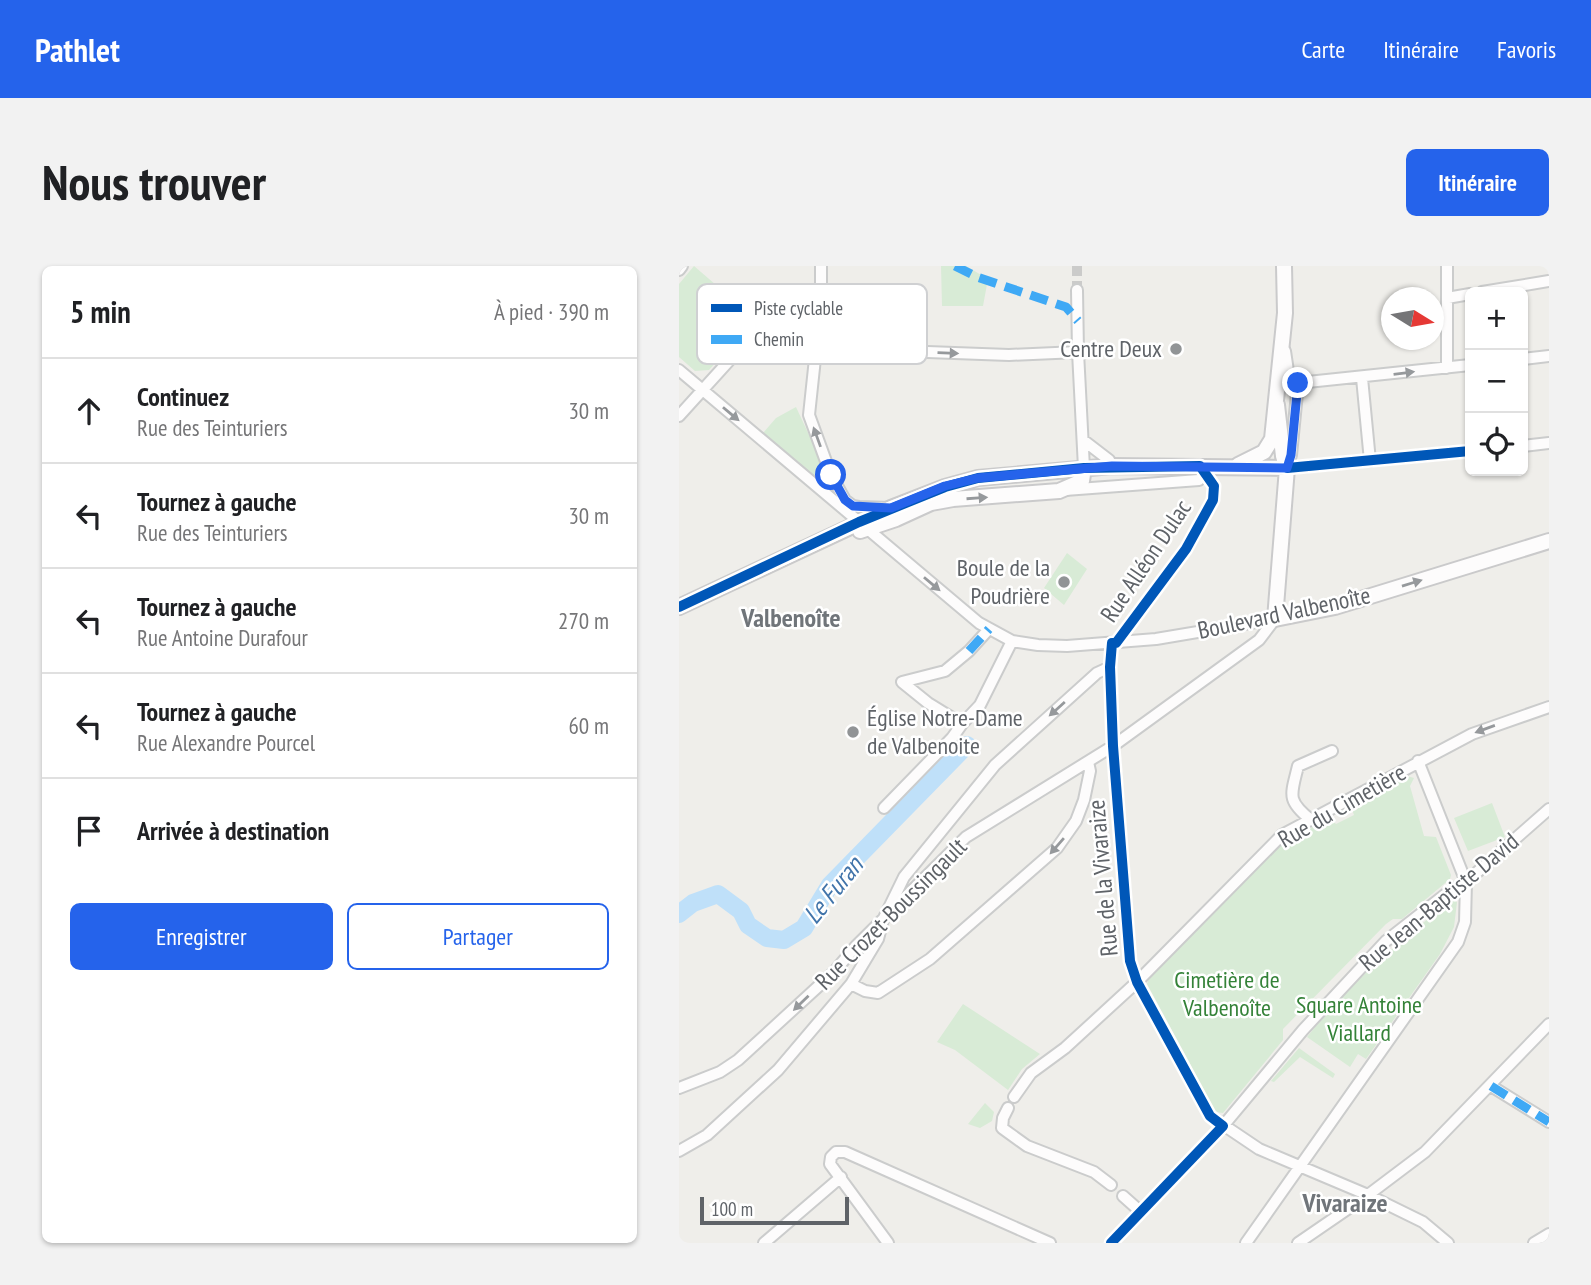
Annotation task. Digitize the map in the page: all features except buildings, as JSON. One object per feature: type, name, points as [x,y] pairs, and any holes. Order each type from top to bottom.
[{"type":"street","points":[[821,266],[821,284]]},
{"type":"street","points":[[1233,467],[1252,459],[1270,446],[1277,405],[1285,313],[1284,266]]},
{"type":"street","points":[[1447,266],[1447,368]]},
{"type":"street","points":[[1512,287],[1549,281]]},
{"type":"street","points":[[1059,491],[1082,481],[1079,469],[1083,440],[1077,290]]},
{"type":"street","points":[[1447,298],[1465,295]]},
{"type":"street","points":[[1275,619],[1287,468],[1291,455],[1298,383],[1288,371],[1282,337]]},
{"type":"street","points":[[927,352],[1009,355],[1078,352]]},
{"type":"street","points":[[1528,358],[1549,356]]},
{"type":"street","points":[[679,416],[726,364]]},
{"type":"street","points":[[814,364],[809,415],[831,475],[845,500],[853,506],[891,508]]},
{"type":"street","points":[[1298,383],[1465,366]]},
{"type":"street","points":[[679,370],[868,525],[879,540],[989,629],[1011,641],[981,705],[962,724],[953,738],[884,808]]},
{"type":"street","points":[[1362,378],[1370,461]]},
{"type":"street","points":[[1277,405],[1287,468]]},
{"type":"street","points":[[1083,440],[1115,466]]},
{"type":"street","points":[[1528,445],[1549,443]]},
{"type":"street","points":[[679,614],[868,525],[931,503],[1158,483],[1233,467],[1287,468],[1465,452]]},
{"type":"street","points":[[868,525],[891,508],[945,486],[978,478],[1115,466],[1159,465],[1200,473]]},
{"type":"street","points":[[1158,483],[1162,475],[1159,465]]},
{"type":"street","points":[[1114,488],[1111,475],[1115,466]]},
{"type":"street","name":"Rue Alléon Dulac","points":[[1114,643],[1186,549],[1213,500],[1214,486],[1200,473]]},
{"type":"street","points":[[679,607],[928,499],[945,486]]},
{"type":"street","name":"Boulevard Valbenoîte","points":[[1011,641],[1067,646],[1114,643],[1156,639],[1275,619],[1335,607],[1549,541]]},
{"type":"street","name":"Rue Crozet-Boussingault","points":[[679,1088],[720,1072],[738,1060],[816,989],[966,837],[1113,746],[1259,640],[1275,619]]},
{"type":"street","points":[[962,724],[928,703],[902,682],[945,671],[969,651],[989,629]]},
{"type":"street","name":"Rue de la Vivaraize","points":[[1114,643],[1110,667],[1113,746],[1130,961],[1137,982],[1210,1116],[1259,1149],[1368,1195],[1423,1222],[1448,1243]]},
{"type":"street","points":[[679,1151],[707,1135],[778,1070],[851,985],[878,939],[883,920],[904,877],[995,765],[1097,673],[1110,667]]},
{"type":"street","name":"Rue du Cimetière","points":[[1111,1185],[1094,1172],[1027,1146],[1002,1128],[1003,1118],[1011,1102],[1031,1073],[1065,1048],[1137,982],[1282,835],[1472,734],[1549,707]]},
{"type":"street","points":[[1311,820],[1296,807],[1291,794],[1298,766],[1332,751]]},
{"type":"street","points":[[1246,1243],[1458,942],[1465,922],[1466,882],[1418,761]]},
{"type":"street","points":[[851,985],[878,993],[930,959],[1057,848],[1076,821],[1084,800],[1090,771],[1088,762]]},
{"type":"street","name":"Rue Jean-Baptiste David","points":[[1111,1243],[1223,1126],[1303,1030],[1386,941],[1446,894],[1466,882],[1549,809]]},
{"type":"street","points":[[1298,1243],[1425,1152],[1549,1024]]},
{"type":"street","points":[[1491,1086],[1549,1122]]},
{"type":"street","points":[[888,1243],[830,1164],[831,1157],[836,1152],[845,1152],[1049,1243]]},
{"type":"street","points":[[764,1243],[841,1177]]},
{"type":"street","points":[[1123,1196],[1141,1212]]},
{"type":"street","points":[[1534,1243],[1549,1234]]},
{"type":"green space","points":[[694,266],[715,284],[697,284],[697,364],[714,364],[709,370],[695,371],[679,357],[679,284]]},
{"type":"green space","points":[[941,266],[966,266],[988,279],[983,306],[942,306]]},
{"type":"green space","points":[[796,407],[825,469],[816,471],[814,477],[763,433],[776,418]]},
{"type":"green space","name":"Boule de la Poudrière","points":[[1067,553],[1087,569],[1064,605],[1044,588]]},
{"type":"green space","name":"Cimetière de Valbenoîte","points":[[1407,776],[1414,778],[1410,786],[1424,836],[1436,837],[1451,875],[1450,879],[1402,919],[1393,919],[1386,924],[1283,1029],[1283,1040],[1223,1113],[1216,1112],[1147,984],[1149,978],[1285,841],[1330,818],[1336,824],[1354,815],[1350,804]]},
{"type":"green space","points":[[1492,803],[1505,837],[1468,851],[1454,818]]},
{"type":"green space","name":"Square Antoine Viallard","points":[[1452,900],[1457,902],[1454,927],[1440,954],[1366,1059],[1358,1054],[1350,1067],[1307,1037],[1340,998],[1375,964]]},
{"type":"green space","points":[[963,1004],[1040,1054],[1022,1069],[1008,1090],[955,1050],[937,1042]]},
{"type":"green space","points":[[1299,1048],[1335,1074],[1333,1078],[1300,1057],[1274,1082],[1271,1081]]},
{"type":"green space","points":[[985,1103],[994,1112],[992,1121],[980,1128],[968,1124]]},
{"type":"waterway","name":"Le Furan","points":[[679,914],[693,903],[718,894],[741,911],[748,925],[767,938],[784,940],[804,928],[830,885],[967,745]]},
{"type":"tunnel","points":[[1077,266],[1077,290]]},
{"type":"marked path","points":[[955,266],[977,277],[1066,307],[1078,321]]},
{"type":"marked path","points":[[969,651],[989,629]]},
{"type":"marked path","points":[[1491,1086],[1549,1122]]},
{"type":"cycle path","points":[[1287,468],[1465,451]]},
{"type":"cycle path","points":[[679,607],[859,522],[945,487],[978,478],[1084,468],[1200,466],[1214,486],[1213,500],[1186,549],[1116,643],[1112,643],[1110,667],[1113,746],[1130,961],[1137,982],[1210,1116],[1223,1126],[1111,1243]]},
{"type":"place","name":"Centre Deux","points":[[1176,349]]},
{"type":"place","name":"Boule de la Poudrière","points":[[1064,582]]},
{"type":"place","name":"Église Notre-Dame de Valbenoite","points":[[853,732]]},
{"type":"district","name":"Valbenoîte","points":[[791,618]]},
{"type":"district","name":"Vivaraize","points":[[1345,1203]]},
{"type":"route","points":[[831,475],[845,500],[853,506],[891,508],[945,486],[978,478],[1112,466],[1287,468],[1291,455],[1298,383]]}]
